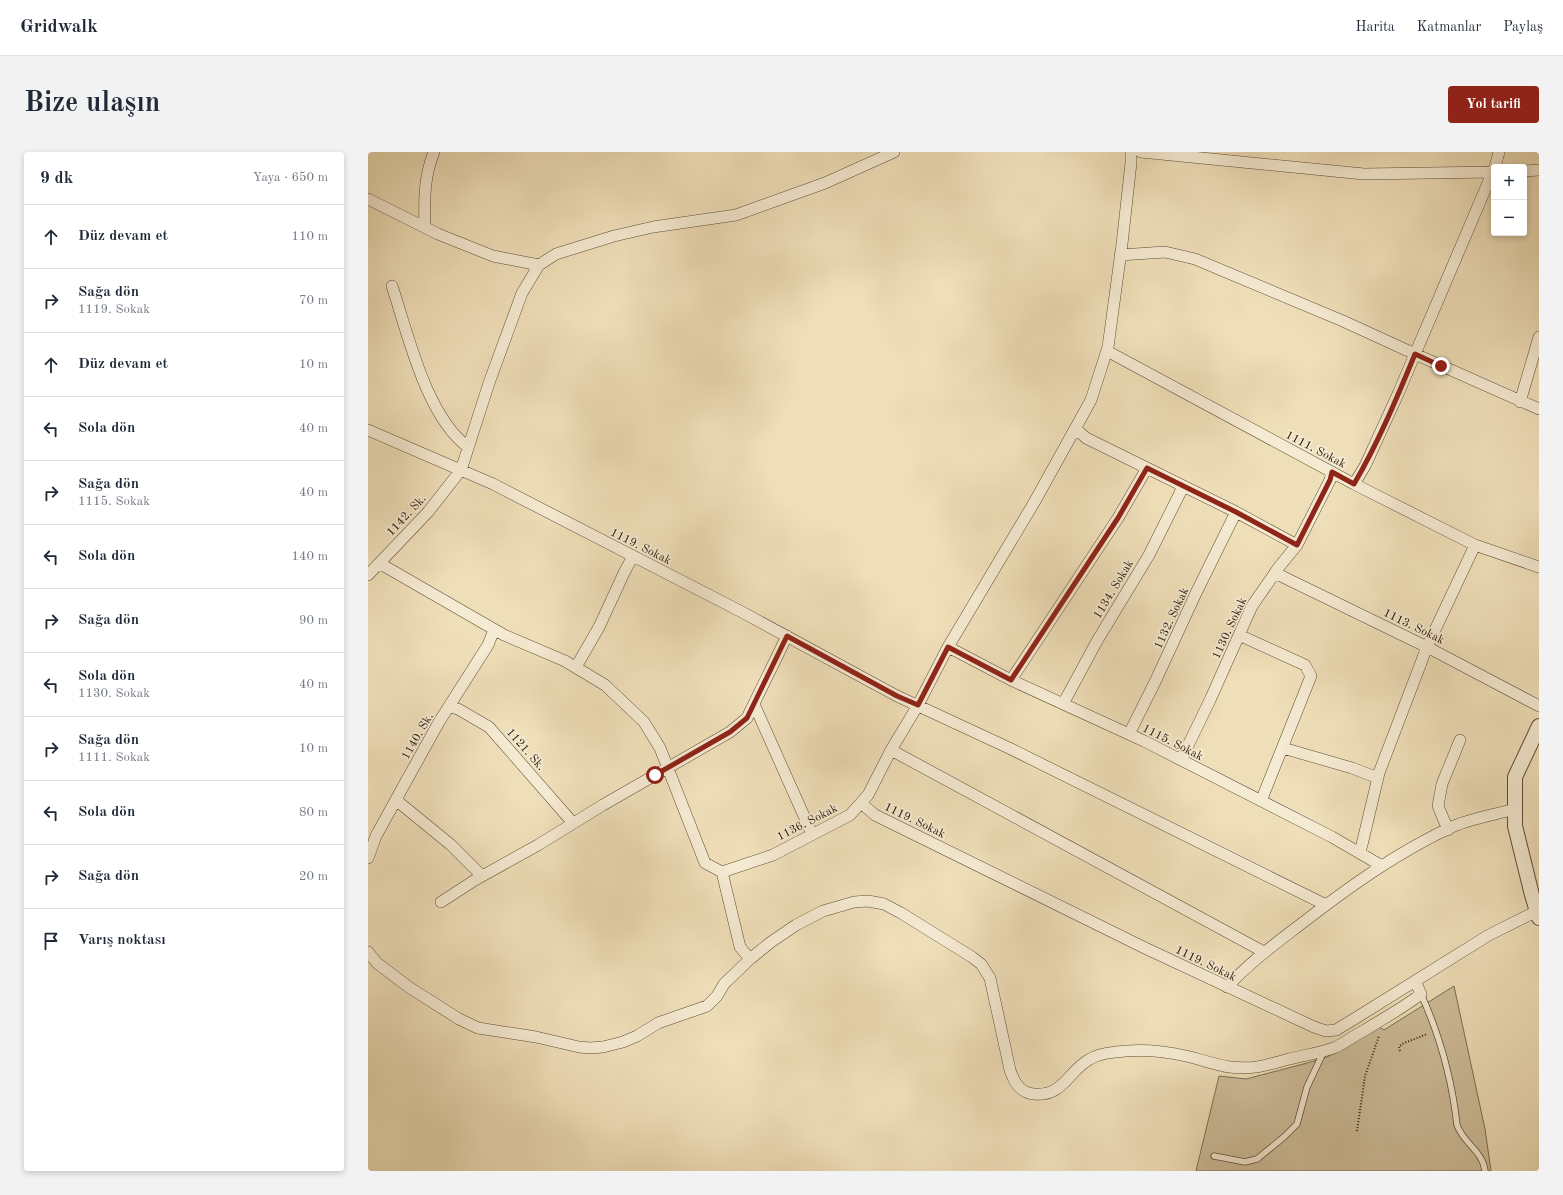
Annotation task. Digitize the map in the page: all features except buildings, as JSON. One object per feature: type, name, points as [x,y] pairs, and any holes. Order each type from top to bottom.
[{"type":"street","points":[[425,227],[424,198],[427,175],[434,152]]},
{"type":"street","points":[[461,470],[489,383],[522,293],[539,265],[556,254],[614,236],[653,226],[736,215],[824,183],[894,152]]},
{"type":"street","name":"1136. Sokak","points":[[722,872],[773,855],[850,815],[868,795],[948,647],[1035,501],[1091,400],[1107,351],[1122,244],[1131,152]]},
{"type":"street","points":[[1141,152],[1171,153],[1364,174],[1491,170]]},
{"type":"street","points":[[1496,164],[1499,152]]},
{"type":"street","points":[[1527,171],[1539,170]]},
{"type":"street","points":[[1354,484],[1398,394],[1491,177]]},
{"type":"street","points":[[368,199],[425,227],[493,256],[539,265]]},
{"type":"street","points":[[1120,255],[1165,252],[1195,259],[1343,321],[1520,402],[1539,409]]},
{"type":"street","points":[[392,286],[427,389],[445,422],[459,440],[468,447]]},
{"type":"street","points":[[1520,402],[1539,337]]},
{"type":"street","name":"1111. Sokak","points":[[1107,351],[1354,484],[1475,545],[1539,567]]},
{"type":"street","points":[[1076,428],[1086,438],[1236,512],[1297,545]]},
{"type":"street","name":"1119. Sokak","points":[[368,430],[493,484],[787,636],[897,696],[1009,748],[1326,905]]},
{"type":"street","points":[[1011,680],[1118,518],[1147,468]]},
{"type":"street","name":"1142. Sk.","points":[[368,575],[428,512],[461,470]]},
{"type":"street","name":"1130. Sokak","points":[[1182,760],[1252,606],[1297,545],[1330,480],[1332,472]]},
{"type":"street","name":"1134. Sokak","points":[[1063,704],[1097,641],[1149,555],[1180,493],[1182,485]]},
{"type":"street","name":"1132. Sokak","points":[[1129,734],[1156,682],[1196,593],[1236,512]]},
{"type":"street","points":[[1360,853],[1378,778],[1427,647],[1475,545]]},
{"type":"street","points":[[576,667],[599,627],[624,573],[634,556]]},
{"type":"street","points":[[379,563],[494,630],[576,667],[605,685],[644,722],[660,748],[705,863],[722,872],[740,947],[750,959]]},
{"type":"street","name":"1113. Sokak","points":[[1275,573],[1427,647],[1539,706]]},
{"type":"street","name":"1140. Sk.","points":[[368,858],[376,836],[449,707],[488,645],[494,630]]},
{"type":"street","points":[[1239,635],[1305,665],[1311,676],[1261,801]]},
{"type":"street","points":[[441,902],[482,876],[730,732],[747,718],[787,636]]},
{"type":"street","name":"1115. Sokak","points":[[948,647],[1011,680],[1182,760],[1332,837],[1382,866]]},
{"type":"street","points":[[754,704],[812,834]]},
{"type":"street","name":"1121. Sk.","points":[[449,707],[458,709],[490,727],[573,823]]},
{"type":"street","points":[[1537,906],[1515,826],[1515,777],[1539,726]]},
{"type":"street","points":[[1448,830],[1438,806],[1442,784],[1460,740]]},
{"type":"street","points":[[1283,748],[1352,768],[1378,778]]},
{"type":"street","points":[[891,750],[1264,952]]},
{"type":"street","points":[[396,800],[451,846],[482,876]]},
{"type":"street","name":"1119. Sokak","points":[[861,803],[875,815],[1227,987],[1314,1027],[1326,1031],[1336,1030],[1537,906]]},
{"type":"street","points":[[1227,987],[1264,952],[1326,905],[1398,856],[1455,826],[1515,809]]},
{"type":"street","points":[[368,952],[377,963],[410,988],[459,1019],[478,1028],[536,1037],[578,1047],[603,1047],[623,1042],[637,1036],[658,1023],[707,1006],[717,996],[724,984],[750,959],[796,925],[823,911],[868,900],[884,904],[901,912],[981,964],[990,978],[1014,1082],[1019,1088],[1032,1094],[1044,1095],[1053,1092],[1063,1084],[1082,1064],[1091,1058],[1102,1054],[1117,1052],[1157,1052],[1185,1056],[1229,1067],[1260,1068],[1324,1051],[1336,1047],[1387,1018],[1421,994],[1415,981]]},
{"type":"lane","points":[[1421,994],[1436,1031],[1451,1080],[1459,1132],[1475,1148],[1481,1157],[1485,1171]]},
{"type":"lane","points":[[1214,1156],[1245,1162],[1257,1160],[1284,1137],[1297,1124],[1307,1087],[1324,1051]]},
{"type":"path","points":[[1357,1131],[1365,1076],[1387,1018]]},
{"type":"path","points":[[1400,1051],[1399,1047],[1402,1044],[1436,1031]]},
{"type":"shaded area","points":[[1454,986],[1485,1129],[1491,1171],[1196,1171],[1219,1076],[1246,1079],[1327,1057],[1379,1027],[1384,1030]]},
{"type":"route","points":[[655,775],[730,732],[747,718],[787,636],[897,696],[918,705],[948,647],[1011,680],[1118,518],[1147,468],[1236,512],[1297,545],[1330,480],[1332,472],[1354,484],[1365,466],[1415,354],[1441,366]]}]
